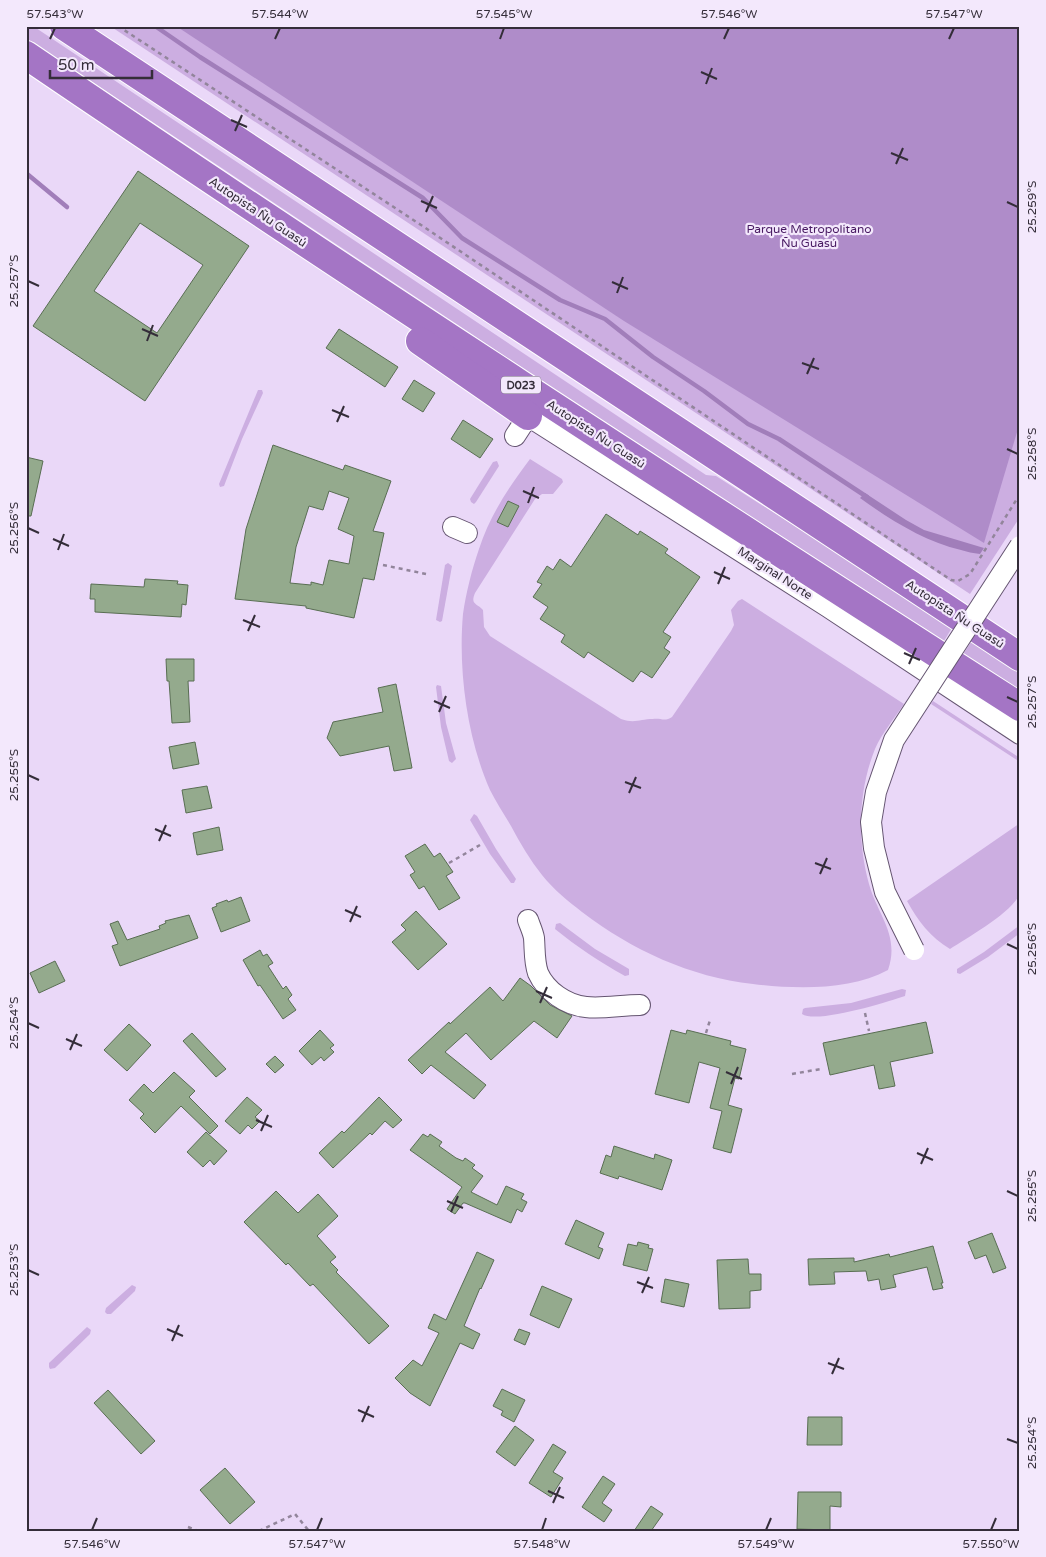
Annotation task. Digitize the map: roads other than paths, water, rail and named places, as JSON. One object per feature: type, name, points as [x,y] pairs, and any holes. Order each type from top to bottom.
[{"type":"highway","name":"Autopista Ñu Guasú","points":[[64,26],[1020,657]]},
{"type":"highway","name":"Autopista Ñu Guasú","points":[[26,56],[259,213],[670,483],[1020,707]]},
{"type":"highway","points":[[259,213],[328,278],[522,426]]},
{"type":"street","name":"Marginal Norte","points":[[522,426],[820,602],[1020,734]]},
{"type":"street","points":[[914,950],[885,892],[874,848],[870,822],[876,792],[894,740],[1020,546]]},
{"type":"street","points":[[528,920],[534,938],[534,958],[538,973],[546,986],[554,993],[565,1001],[586,1008],[640,1005]]},
{"type":"waterway","points":[[155,26],[200,57],[423,198],[462,238],[560,300],[605,319],[653,357],[704,391],[748,424],[779,439],[867,497]]},
{"type":"waterway","points":[[26,173],[67,207]]},
{"type":"park label","name":"Parque Metropolitano Ñu Guasú","points":[[809,236]]}]
